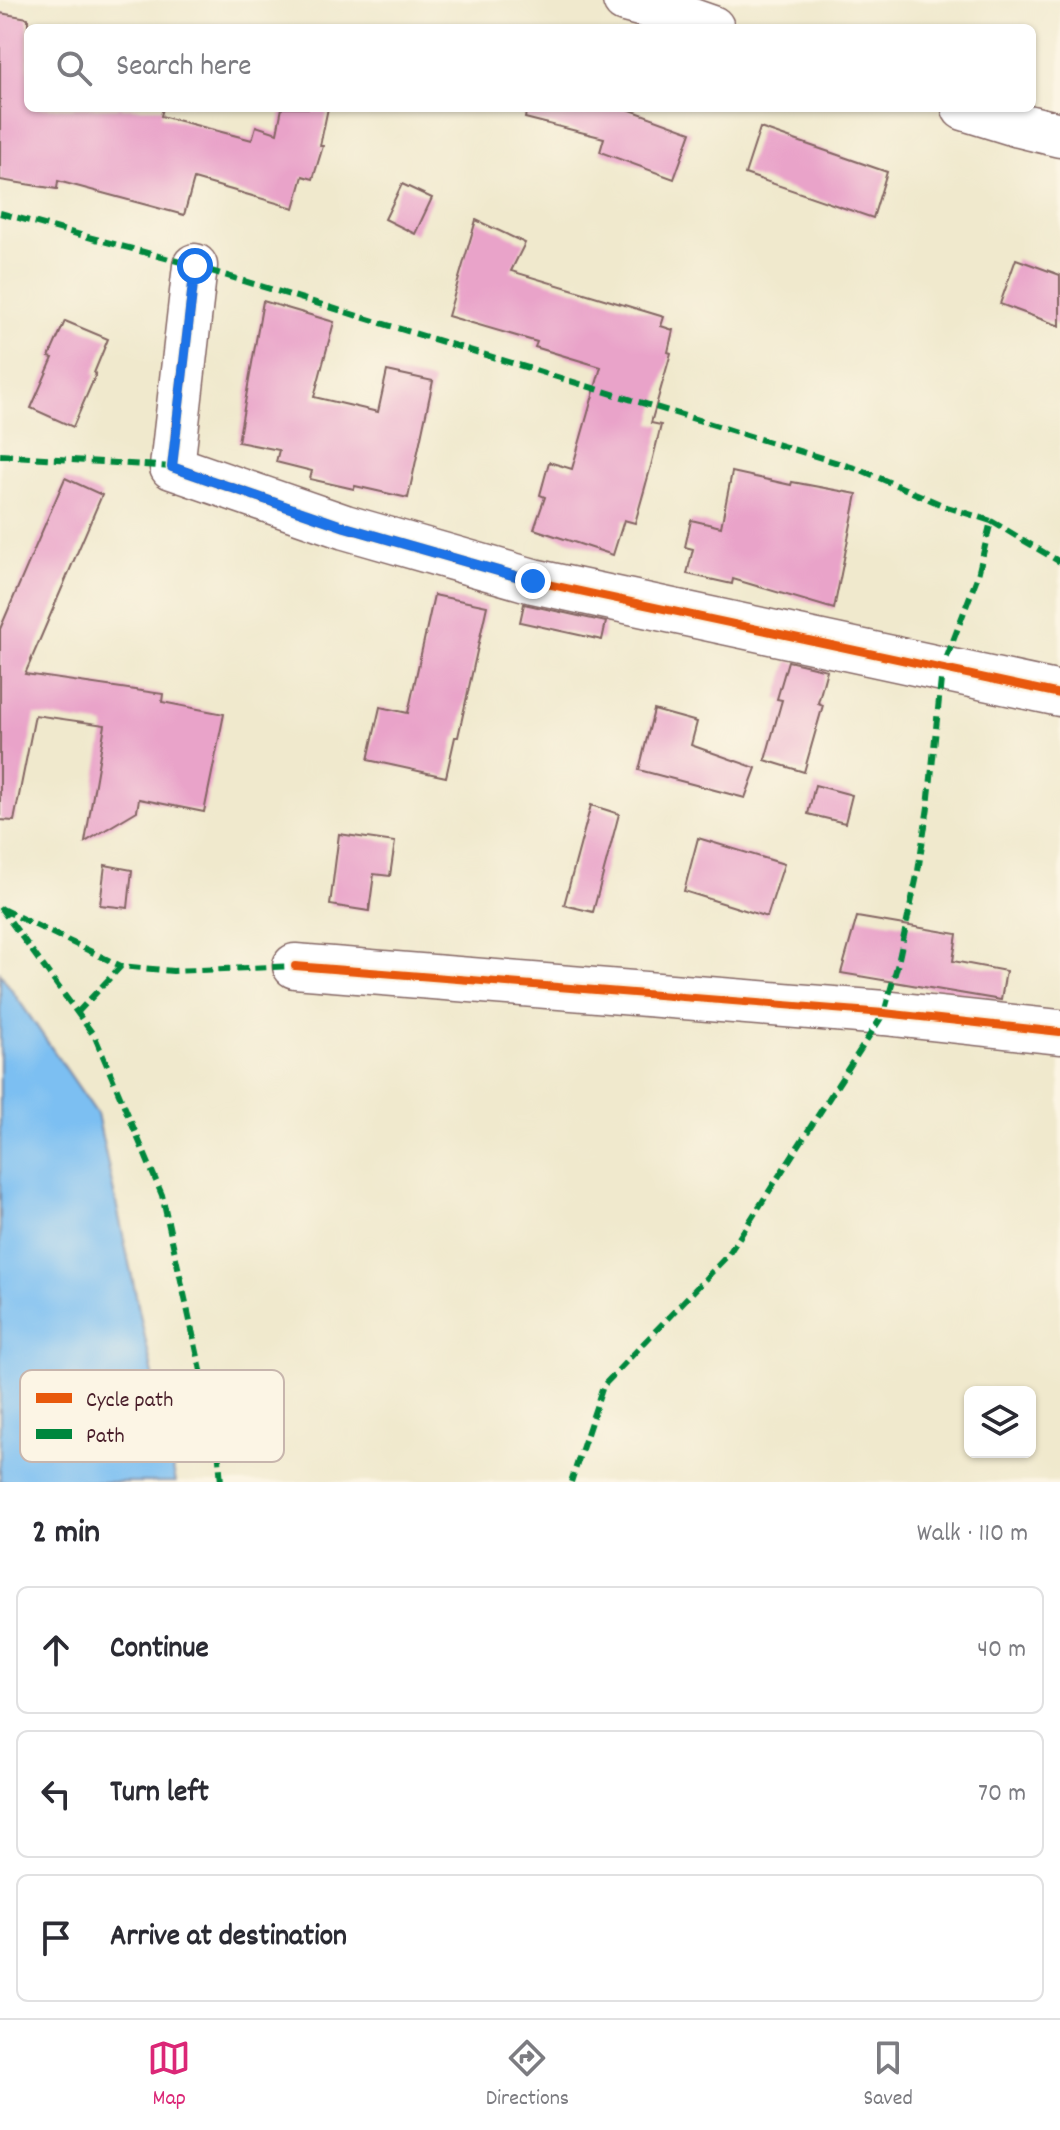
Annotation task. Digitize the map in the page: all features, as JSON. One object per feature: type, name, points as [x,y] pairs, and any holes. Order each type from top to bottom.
[{"type":"street","points":[[625,0],[701,24]]},
{"type":"street","points":[[977,112],[1060,135]]},
{"type":"street","points":[[195,266],[172,467],[345,527],[533,581],[1060,694]]},
{"type":"street","points":[[295,966],[884,1013],[1060,1032]]},
{"type":"water","points":[[0,973],[97,1114],[152,1370],[20,1370],[20,1462],[172,1462],[176,1482],[0,1482]]},
{"type":"building","points":[[0,13],[28,18],[28,24],[24,24],[24,112],[162,112],[161,116],[252,140],[256,126],[277,133],[281,112],[327,112],[320,146],[323,146],[313,179],[303,176],[294,208],[194,179],[184,215],[58,181],[57,189],[0,180]]},
{"type":"building","points":[[526,112],[636,112],[691,132],[674,179],[600,152],[604,138],[525,118]]},
{"type":"building","points":[[760,128],[887,172],[873,218],[745,174]]},
{"type":"building","points":[[402,184],[432,198],[415,234],[385,219]]},
{"type":"building","points":[[476,220],[525,243],[511,271],[664,317],[661,326],[673,330],[668,352],[671,353],[651,423],[661,425],[651,466],[635,523],[624,520],[613,555],[534,529],[545,497],[540,495],[549,462],[572,469],[601,367],[535,347],[537,342],[448,316]]},
{"type":"building","points":[[1016,259],[1060,275],[1060,326],[1000,304]]},
{"type":"building","points":[[263,301],[334,322],[314,397],[378,412],[387,371],[433,381],[408,498],[310,479],[312,471],[276,462],[279,450],[238,442]]},
{"type":"building","points":[[65,321],[108,339],[73,427],[31,408]]},
{"type":"building","points":[[732,472],[791,485],[792,482],[857,494],[834,609],[733,579],[732,584],[687,574],[693,549],[685,547],[691,520],[721,527]]},
{"type":"building","points":[[65,478],[102,495],[25,674],[163,694],[162,702],[224,714],[204,812],[139,799],[137,811],[85,842],[105,725],[35,715],[14,821],[0,820],[0,629]]},
{"type":"building","points":[[434,595],[487,606],[446,777],[368,760],[380,707],[408,713]]},
{"type":"building","points":[[524,604],[606,622],[602,640],[520,622]]},
{"type":"building","points":[[788,661],[827,670],[818,703],[823,705],[804,772],[765,760],[782,700],[777,699]]},
{"type":"building","points":[[654,710],[697,722],[691,745],[756,768],[745,798],[639,770]]},
{"type":"building","points":[[815,785],[852,795],[845,823],[808,814]]},
{"type":"building","points":[[591,805],[619,814],[593,912],[564,905]]},
{"type":"building","points":[[339,834],[395,842],[390,876],[374,874],[369,911],[330,905]]},
{"type":"building","points":[[698,838],[784,864],[767,917],[684,891]]},
{"type":"building","points":[[105,865],[132,870],[128,908],[100,905]]},
{"type":"building","points":[[857,917],[957,934],[953,961],[1006,971],[1001,1000],[841,973]]},
{"type":"marked path","points":[[0,213],[195,266],[861,470],[947,507],[991,521],[978,575],[942,670],[918,871],[884,1013],[728,1255],[603,1386],[571,1482]]},
{"type":"marked path","points":[[0,455],[172,467]]},
{"type":"marked path","points":[[991,521],[1060,562]]},
{"type":"marked path","points":[[0,907],[95,1037],[162,1195],[201,1370]]},
{"type":"marked path","points":[[2,909],[121,966]]},
{"type":"marked path","points":[[77,1013],[121,966],[173,971],[295,966]]},
{"type":"marked path","points":[[219,1462],[221,1482]]},
{"type":"cycle path","points":[[195,266],[172,467],[345,527],[533,581],[1060,694]]},
{"type":"cycle path","points":[[295,966],[884,1013],[1060,1032]]},
{"type":"route","points":[[195,266],[172,467],[345,527],[533,581]]}]
